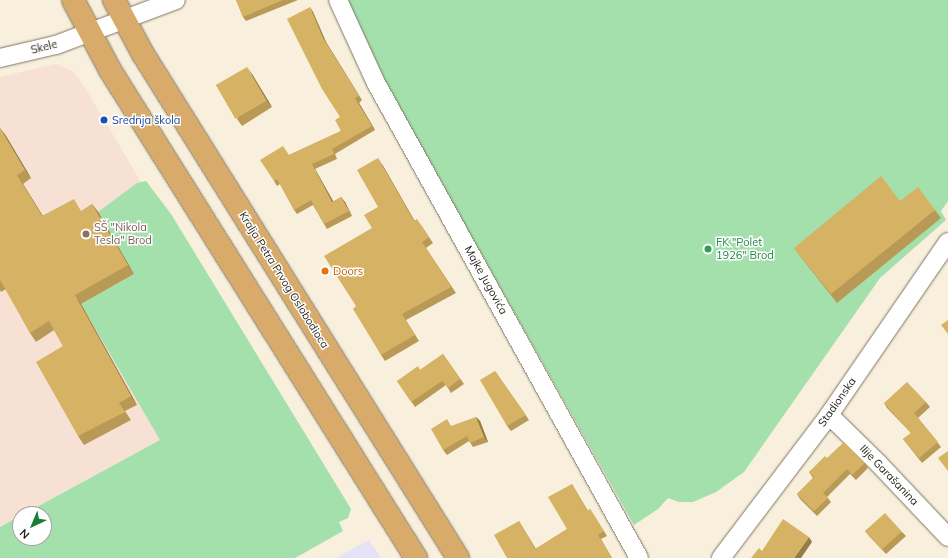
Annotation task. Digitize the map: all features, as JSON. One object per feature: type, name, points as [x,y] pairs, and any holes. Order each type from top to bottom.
[{"type":"main road","points":[[72,0],[88,34],[416,558]]},
{"type":"main road","name":"Kralja Petra Prvog Oslobodioca","points":[[114,0],[137,44],[458,558]]},
{"type":"street","name":"Skele","points":[[0,58],[56,45],[176,0]]},
{"type":"street","name":"Majke Jugovića","points":[[338,0],[376,83],[639,558]]},
{"type":"street","name":"Stadionska","points":[[721,558],[829,415],[948,242]]},
{"type":"street","name":"Ilije Garašanina","points":[[829,415],[878,463],[948,537]]},
{"type":"shaded area","name":"SŠ \"Nikola Tesla\" Brod","points":[[56,64],[73,71],[84,86],[260,382],[214,411],[39,506],[12,506],[12,520],[0,527],[0,77]]},
{"type":"shaded area","points":[[369,540],[381,558],[336,558]]},
{"type":"green space","name":"FK \"Polet 1926\" Brod","points":[[346,0],[948,0],[948,201],[941,211],[946,220],[880,278],[744,472],[716,492],[693,502],[679,502],[668,498],[658,509],[634,525],[389,90]]},
{"type":"green space","points":[[146,181],[171,214],[351,509],[348,518],[339,522],[343,531],[295,558],[0,558],[0,527],[12,520],[12,546],[52,546],[52,506],[39,506],[160,440],[81,304],[134,274],[98,212],[137,183]]},
{"type":"building","points":[[236,0],[283,0],[243,17]]},
{"type":"building","points":[[310,7],[323,38],[359,96],[355,98],[372,126],[332,149],[334,154],[312,164],[332,202],[341,197],[349,211],[324,224],[311,200],[294,210],[277,179],[274,181],[260,160],[283,146],[289,155],[341,131],[335,120],[340,117],[322,89],[287,19]]},
{"type":"building","points":[[247,67],[266,101],[235,119],[216,85]]},
{"type":"building","points":[[0,128],[25,170],[17,175],[42,216],[74,199],[81,211],[92,204],[128,265],[75,295],[131,396],[119,403],[125,412],[78,436],[36,362],[63,346],[49,321],[30,333],[0,280]]},
{"type":"building","points":[[378,158],[414,221],[417,219],[429,237],[422,242],[451,287],[402,314],[415,335],[381,355],[353,309],[356,306],[324,256],[372,228],[364,215],[378,207],[357,170]]},
{"type":"building","points":[[881,176],[900,201],[918,187],[935,210],[831,294],[794,248]]},
{"type":"building","points":[[948,320],[948,334],[941,325]]},
{"type":"building","points":[[443,354],[460,379],[448,388],[442,381],[411,402],[397,381],[418,366],[420,370]]},
{"type":"building","points":[[495,371],[526,415],[507,426],[480,380]]},
{"type":"building","points":[[907,382],[926,402],[914,413],[938,442],[919,458],[903,439],[911,433],[884,403]]},
{"type":"building","points":[[476,417],[484,437],[470,443],[467,436],[443,450],[431,429],[447,419],[451,426]]},
{"type":"building","points":[[844,442],[865,463],[852,475],[847,469],[823,493],[828,498],[814,511],[797,494],[814,477],[809,472],[825,456],[827,458]]},
{"type":"building","points":[[948,451],[948,471],[938,458]]},
{"type":"building","points":[[572,484],[587,511],[590,509],[604,531],[598,535],[612,558],[507,558],[494,535],[519,521],[535,549],[567,529],[548,497]]},
{"type":"building","points":[[885,513],[902,532],[882,550],[865,531]]},
{"type":"building","points":[[783,519],[809,537],[794,558],[751,558],[759,548],[762,551]]},
{"type":"place","name":"Srednja škola","points":[[104,120]]},
{"type":"place","name":"SŠ \"Nikola Tesla\" Brod","points":[[86,234]]},
{"type":"place","name":"FK \"Polet 1926\" Brod","points":[[708,249]]},
{"type":"place","name":"Doors","points":[[325,271]]}]
